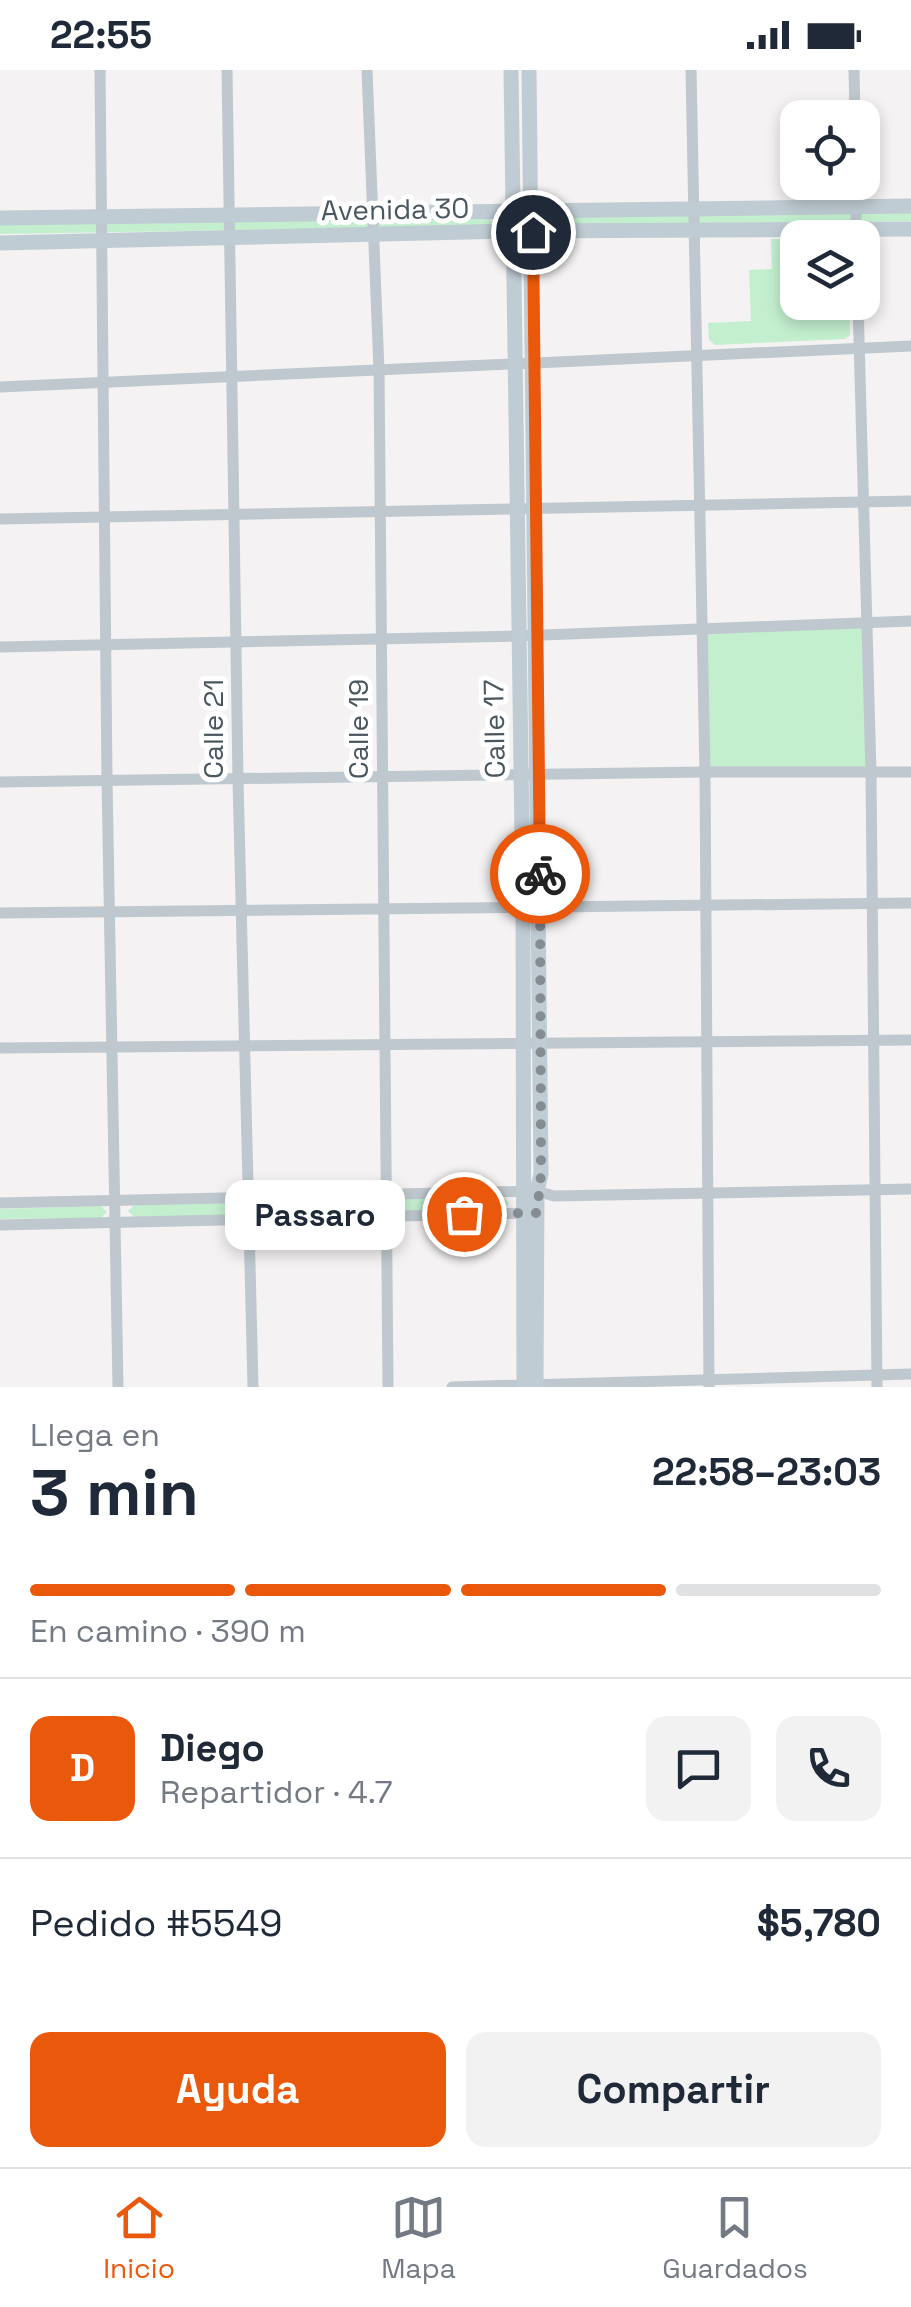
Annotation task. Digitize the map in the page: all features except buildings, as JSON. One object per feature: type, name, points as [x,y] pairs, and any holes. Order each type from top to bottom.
[{"type":"main road","name":"Calle 17","points":[[511,70],[520,774],[540,1043],[541,1174],[531,1191]]},
{"type":"main road","name":"Calle 17","points":[[529,70],[539,774],[522,1043],[522,1175],[531,1191],[530,1386]]},
{"type":"main road","name":"Avenida 30","points":[[0,218],[911,206]]},
{"type":"main road","name":"Avenida 30","points":[[880,232],[911,229]]},
{"type":"main road","name":"Avenida 30","points":[[0,243],[512,232],[780,233]]},
{"type":"street","points":[[100,70],[118,1387]]},
{"type":"street","name":"Calle 21","points":[[228,70],[238,779],[253,1387]]},
{"type":"street","name":"Calle 19","points":[[366,70],[379,370],[388,1387]]},
{"type":"street","points":[[691,70],[708,1042],[709,1384]]},
{"type":"street","points":[[854,70],[855,100]]},
{"type":"street","points":[[856,200],[856,220]]},
{"type":"street","points":[[859,320],[872,773],[870,904],[877,1381]]},
{"type":"street","points":[[0,387],[911,346]]},
{"type":"street","points":[[0,519],[911,501]]},
{"type":"street","points":[[0,647],[517,636],[911,621]]},
{"type":"street","points":[[0,782],[911,772]]},
{"type":"street","points":[[0,913],[911,903]]},
{"type":"street","points":[[0,1048],[911,1040]]},
{"type":"street","points":[[0,1204],[531,1191],[554,1196],[911,1189]]},
{"type":"street","points":[[0,1225],[531,1213]]},
{"type":"street","points":[[452,1387],[877,1381],[911,1374]]},
{"type":"green space","points":[[911,207],[911,221],[780,220],[780,223],[539,228],[539,214]]},
{"type":"green space","points":[[490,217],[491,226],[0,234],[0,224]]},
{"type":"green space","points":[[771,239],[780,239],[780,320],[850,320],[850,335],[845,339],[715,345],[709,340],[708,323],[751,321],[749,270],[772,269]]},
{"type":"green space","points":[[866,622],[871,773],[705,772],[701,627]]},
{"type":"green space","points":[[503,1197],[509,1203],[503,1209],[405,1211],[399,1205],[405,1199]]},
{"type":"green space","points":[[370,1200],[376,1206],[370,1212],[267,1214],[262,1208],[267,1202]]},
{"type":"green space","points":[[233,1203],[239,1209],[233,1215],[134,1217],[128,1211],[134,1205]]},
{"type":"green space","points":[[101,1206],[107,1212],[101,1218],[0,1219],[0,1209]]},
{"type":"way so far","points":[[464,1214],[537,1213],[541,1174],[540,874]]},
{"type":"place","name":"Passaro","points":[[464,1214]]},
{"type":"route","points":[[533,232],[540,874]]}]
